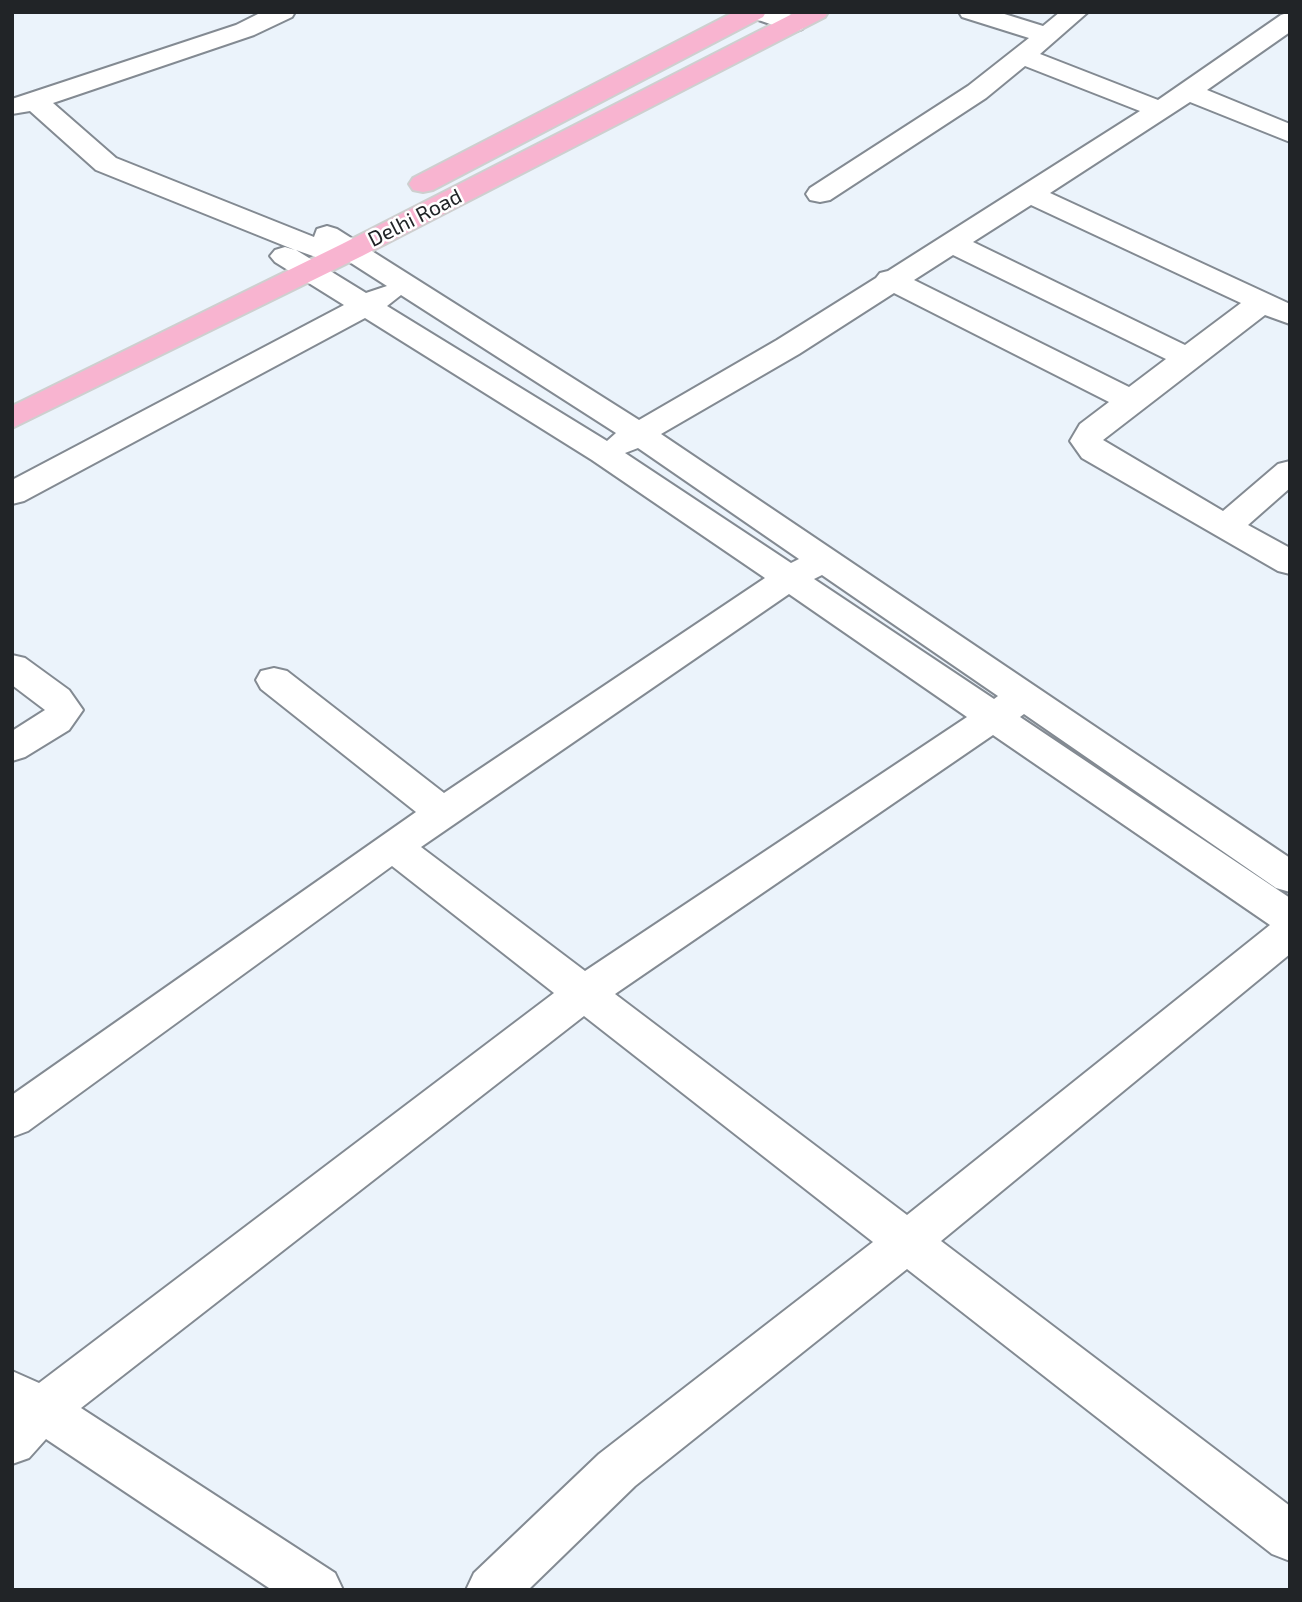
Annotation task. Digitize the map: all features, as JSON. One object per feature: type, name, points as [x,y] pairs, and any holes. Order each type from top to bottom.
[{"type":"main road","points":[[12,392],[320,252],[756,12]]},
{"type":"main road","name":"Delhi Road","points":[[12,418],[320,252],[804,18]]},
{"type":"street","points":[[24,104],[245,30],[283,12]]},
{"type":"street","points":[[756,12],[804,18]]},
{"type":"street","points":[[971,12],[1046,35]]},
{"type":"street","points":[[820,194],[978,92],[1076,12]]},
{"type":"street","points":[[604,453],[788,347],[890,279],[1161,110],[1290,20]]},
{"type":"street","points":[[1021,56],[1161,110]]},
{"type":"street","points":[[1188,92],[1290,134]]},
{"type":"street","points":[[24,104],[106,164],[129,176],[402,285],[639,434],[805,570]]},
{"type":"street","points":[[1027,193],[1276,308]]},
{"type":"street","points":[[949,242],[1188,358]]},
{"type":"street","points":[[320,252],[366,307],[604,453],[805,570],[1009,707],[1286,904],[908,1241],[617,1470],[492,1590]]},
{"type":"street","points":[[890,279],[1131,401]]},
{"type":"street","points":[[12,494],[366,307],[402,285]]},
{"type":"street","points":[[1276,308],[1188,358],[1091,431],[1086,441],[1094,451],[1290,563]]},
{"type":"street","points":[[1226,526],[1290,471]]},
{"type":"street","points":[[12,1119],[442,812],[805,570]]},
{"type":"street","points":[[12,667],[56,699],[65,710],[56,721],[12,748]]},
{"type":"street","points":[[274,680],[442,812]]},
{"type":"street","points":[[317,1590],[22,1415],[583,994],[1009,707]]},
{"type":"street","points":[[393,846],[1290,1537]]}]
